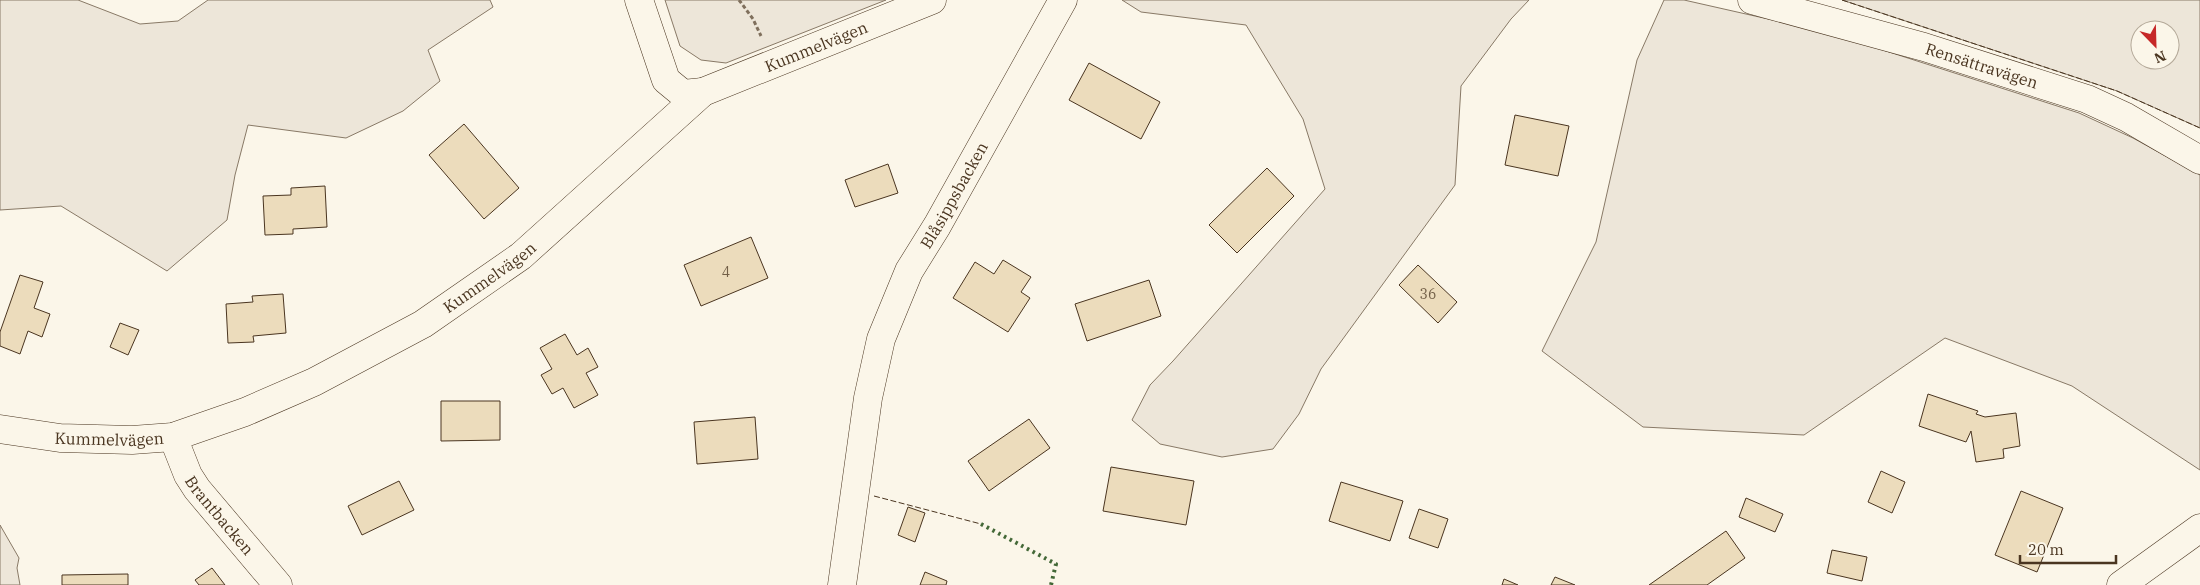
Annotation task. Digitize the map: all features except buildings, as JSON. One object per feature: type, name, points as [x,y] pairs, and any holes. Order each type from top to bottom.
[{"type":"street","points":[[639,0],[666,80],[683,94],[703,92]]},
{"type":"street","name":"Kummelvägen","points":[[0,429],[60,438],[132,440],[173,438],[246,412],[306,386],[423,324],[521,256],[703,92],[932,0]]},
{"type":"street","name":"Blåsippsbacken","points":[[842,585],[868,398],[881,339],[909,271],[937,226],[1063,0]]},
{"type":"street","name":"Rensättravägen","points":[[1752,0],[1924,47],[2087,99],[2126,117],[2200,160]]},
{"type":"street","name":"Brantbacken","points":[[173,438],[188,475],[197,489],[278,585]]},
{"type":"street","points":[[2122,585],[2200,528]]},
{"type":"path","points":[[739,0],[753,19],[775,63]]},
{"type":"shaded area","points":[[0,0],[78,0],[140,24],[178,21],[208,0],[490,0],[493,7],[428,50],[440,81],[403,111],[346,138],[248,125],[235,175],[227,220],[167,271],[61,206],[0,210]]},
{"type":"shaded area","points":[[665,0],[886,0],[726,63],[701,60],[680,46]]},
{"type":"shaded area","points":[[1122,0],[1529,0],[1511,19],[1461,86],[1455,185],[1321,369],[1299,414],[1273,449],[1222,457],[1160,444],[1132,420],[1150,385],[1325,189],[1303,119],[1246,25],[1141,12]]},
{"type":"shaded area","points":[[1664,0],[1684,0],[1830,33],[2079,113],[2133,138],[2200,175],[2200,470],[2072,386],[1945,338],[1804,435],[1643,427],[1542,351],[1596,242],[1637,60]]},
{"type":"shaded area","points":[[1842,0],[2200,0],[2200,128],[2117,91]]},
{"type":"shaded area","points":[[0,525],[19,558],[17,568],[20,585],[0,585]]},
{"type":"hedge","points":[[981,524],[1056,564],[1051,585]]},
{"type":"fence","points":[[1842,0],[2117,91],[2200,128]]},
{"type":"fence","points":[[874,496],[981,524]]}]
